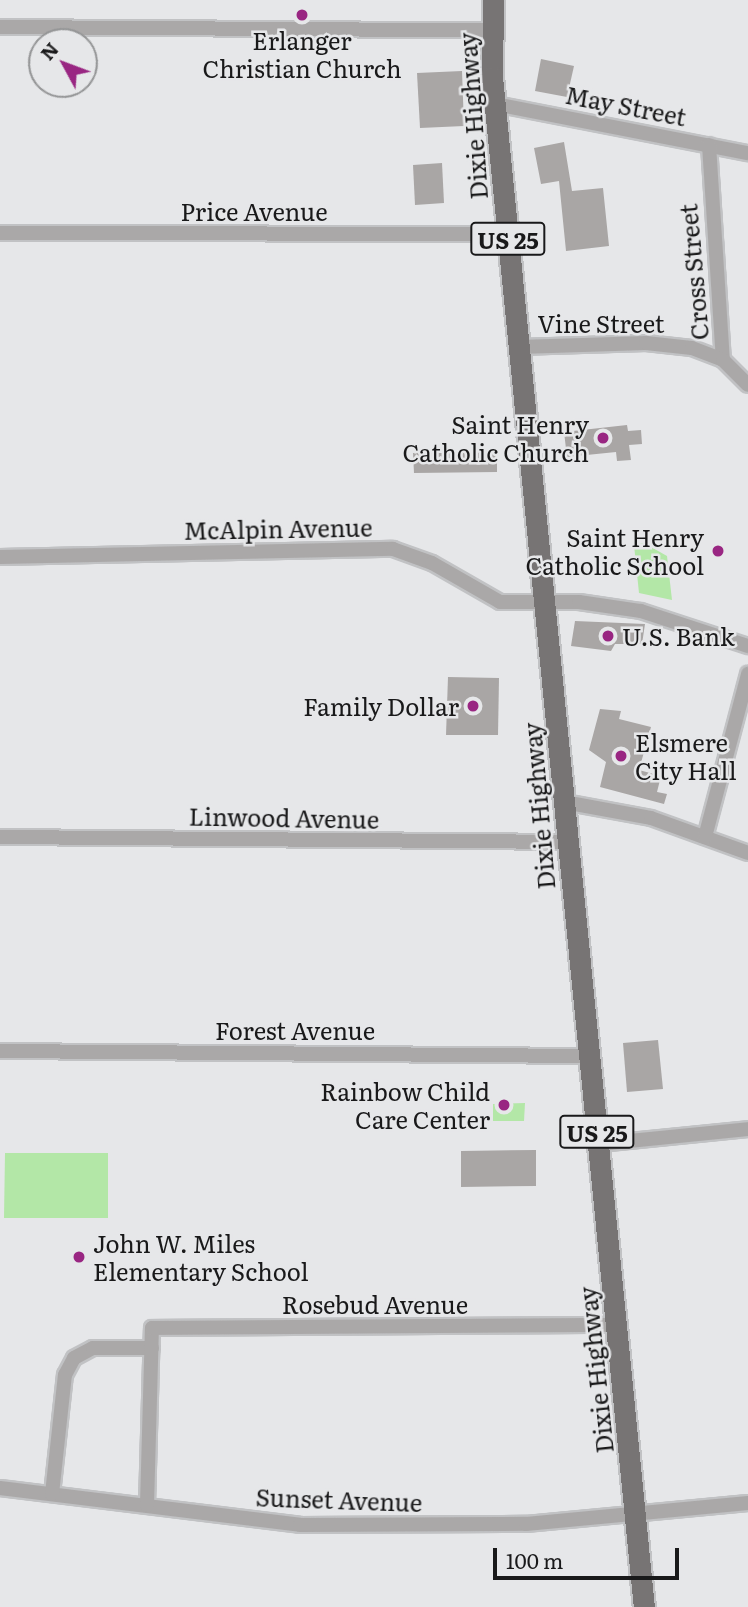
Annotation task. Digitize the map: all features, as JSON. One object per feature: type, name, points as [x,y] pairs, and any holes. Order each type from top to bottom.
[{"type":"main road","name":"Dixie Highway","points":[[493,0],[491,30],[495,104],[644,1607]]},
{"type":"street","points":[[0,27],[491,30]]},
{"type":"street","name":"May Street","points":[[495,104],[748,153]]},
{"type":"street","name":"Cross Street","points":[[709,145],[723,360],[748,385]]},
{"type":"street","name":"Price Avenue","points":[[0,233],[508,234]]},
{"type":"street","name":"Vine Street","points":[[519,347],[661,343],[723,360]]},
{"type":"street","name":"McAlpin Avenue","points":[[0,557],[393,549],[432,563],[489,599],[641,611],[748,646]]},
{"type":"street","points":[[705,837],[748,674]]},
{"type":"street","points":[[564,802],[595,803],[748,853]]},
{"type":"street","name":"Linwood Avenue","points":[[0,837],[568,842]]},
{"type":"street","name":"Forest Avenue","points":[[0,1051],[590,1056]]},
{"type":"street","points":[[599,1144],[748,1129]]},
{"type":"street","name":"Rosebud Avenue","points":[[152,1348],[152,1328],[617,1325]]},
{"type":"street","points":[[52,1494],[65,1375],[74,1358],[93,1348],[152,1348],[147,1506]]},
{"type":"street","name":"Sunset Avenue","points":[[0,1488],[299,1525],[636,1518],[748,1503]]},
{"type":"green space","points":[[644,543],[667,556],[672,600],[639,593],[634,545]]},
{"type":"green space","points":[[525,1103],[524,1121],[493,1121],[493,1104]]},
{"type":"green space","points":[[5,1153],[108,1153],[108,1218],[4,1218]]},
{"type":"building","points":[[541,59],[574,66],[567,97],[535,91]]},
{"type":"building","points":[[462,71],[464,126],[420,128],[417,73]]},
{"type":"building","points":[[564,142],[572,191],[603,188],[609,246],[566,251],[559,181],[541,184],[534,148]]},
{"type":"building","points":[[442,163],[444,203],[415,205],[413,165]]},
{"type":"building","name":"Saint Henry Catholic Church","points":[[627,425],[628,431],[641,430],[642,444],[629,445],[631,460],[617,461],[616,452],[567,457],[564,432]]},
{"type":"building","points":[[497,451],[497,472],[414,473],[413,453]]},
{"type":"building","name":"U.S. Bank","points":[[575,621],[645,624],[642,644],[615,644],[611,651],[571,646]]},
{"type":"building","name":"Family Dollar","points":[[448,677],[499,678],[498,735],[446,735]]},
{"type":"building","name":"Elsmere City Hall","points":[[600,709],[621,711],[619,719],[651,727],[639,770],[661,776],[657,792],[667,794],[664,804],[600,787],[606,762],[589,750]]},
{"type":"building","points":[[658,1040],[663,1089],[627,1092],[623,1043]]},
{"type":"building","points":[[536,1150],[536,1186],[461,1187],[461,1151]]},
{"type":"place","name":"Erlanger Christian Church","points":[[302,15]]},
{"type":"place","name":"Saint Henry Catholic Church","points":[[603,438]]},
{"type":"place","name":"Saint Henry Catholic School","points":[[718,551]]},
{"type":"place","name":"U.S. Bank","points":[[608,636]]},
{"type":"place","name":"Family Dollar","points":[[473,706]]},
{"type":"place","name":"Elsmere City Hall","points":[[621,756]]},
{"type":"place","name":"Rainbow Child Care Center","points":[[504,1105]]},
{"type":"place","name":"John W. Miles Elementary School","points":[[79,1257]]}]
